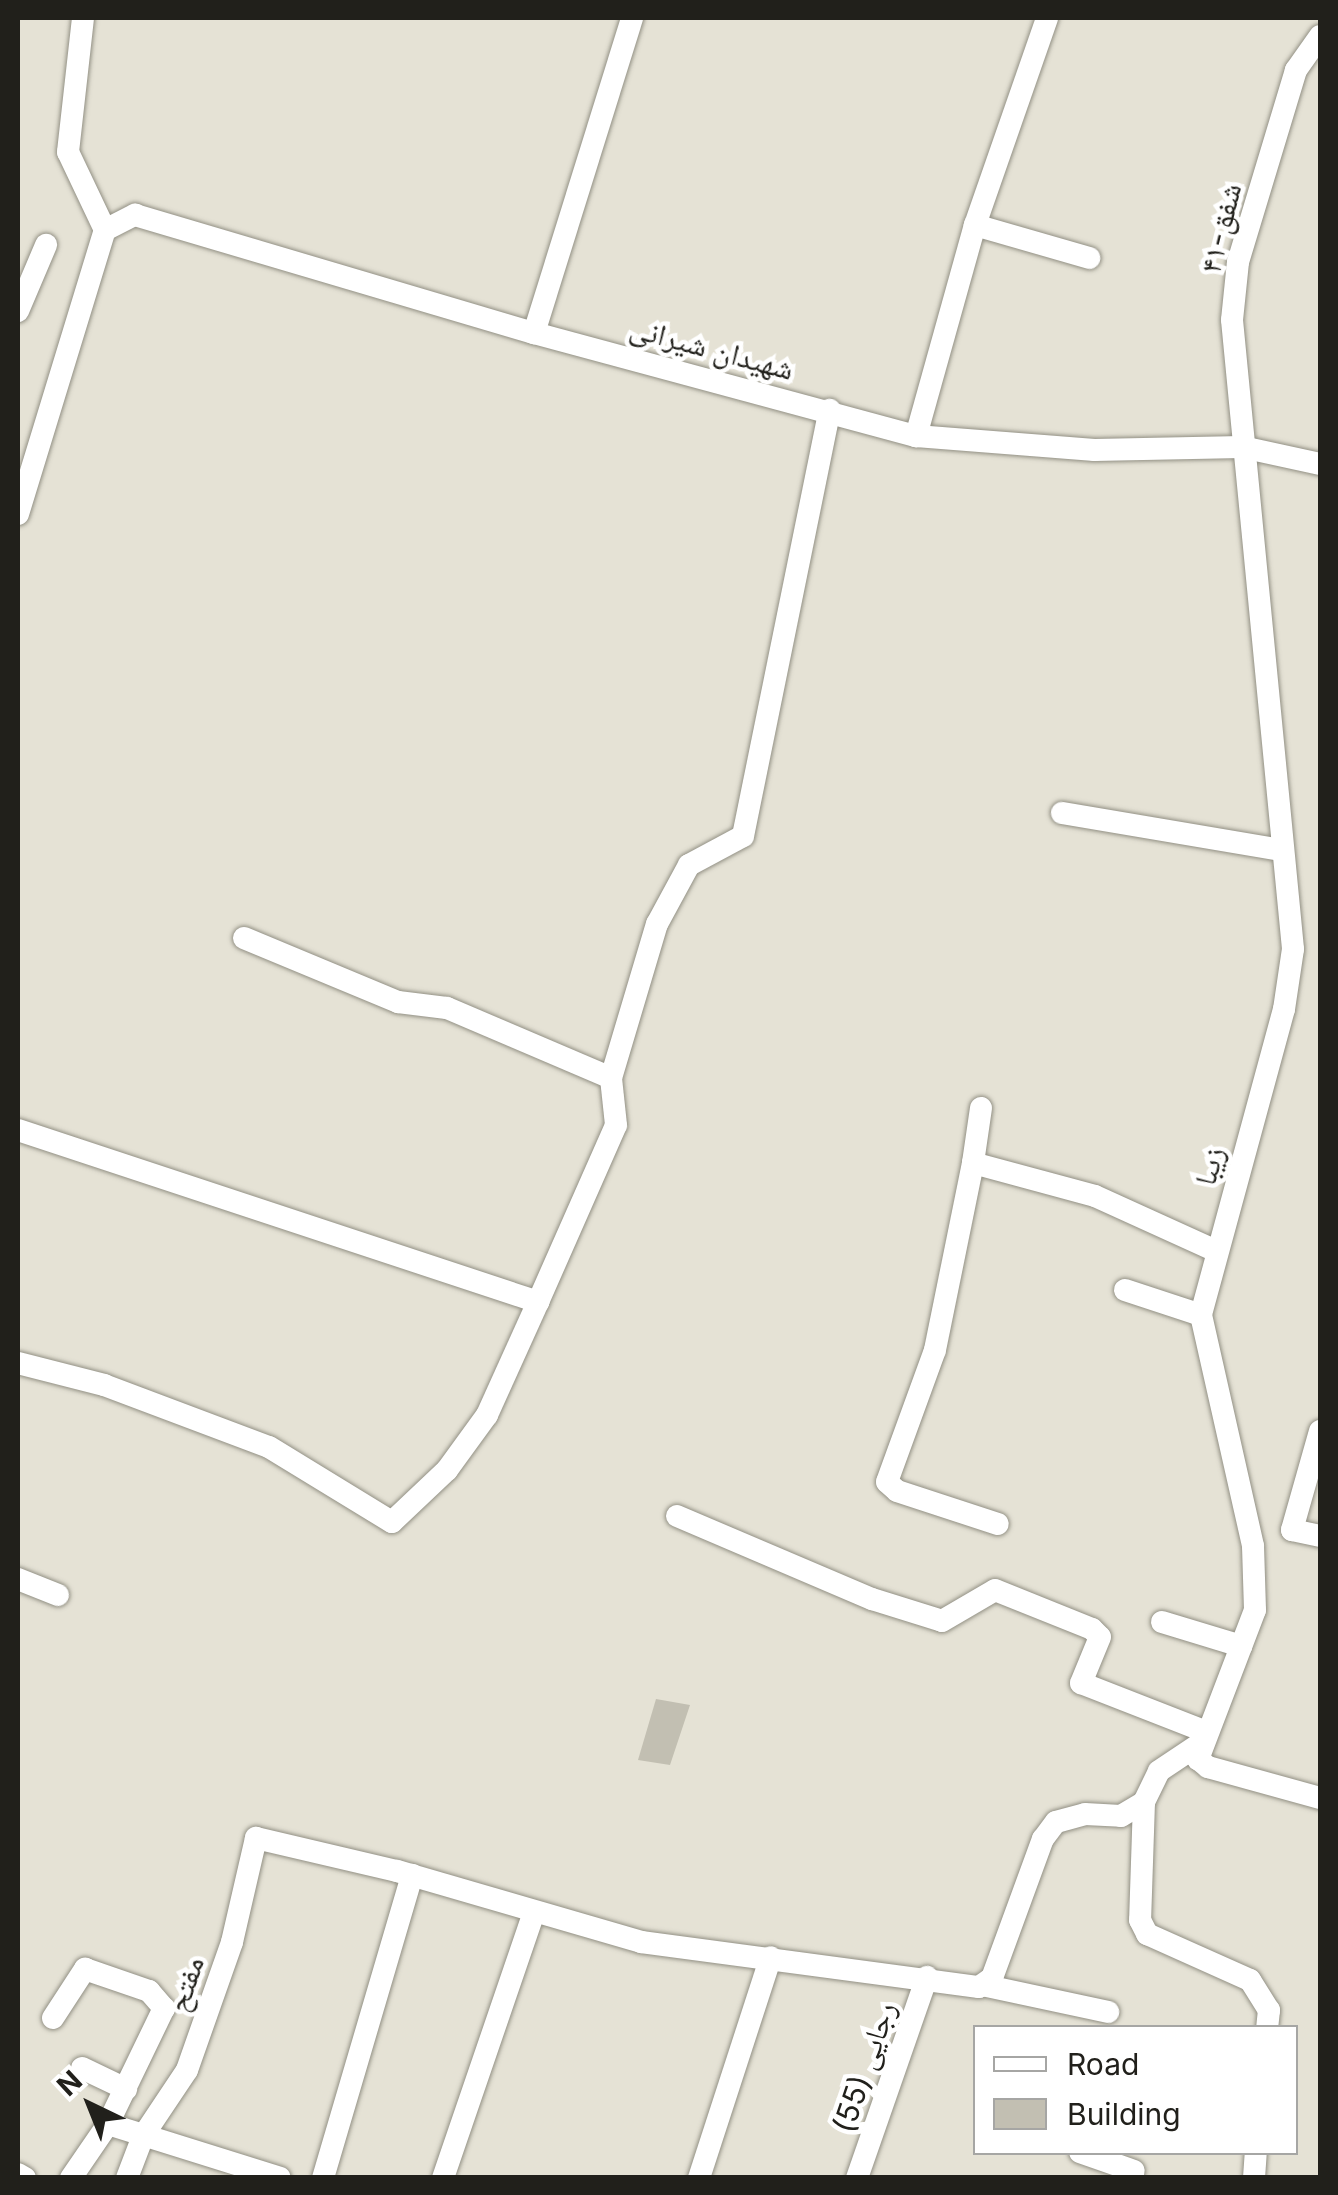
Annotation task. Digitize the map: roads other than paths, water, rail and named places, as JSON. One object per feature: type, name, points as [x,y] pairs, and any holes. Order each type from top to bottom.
[{"type":"street","points":[[18,514],[104,230],[68,152],[84,18]]},
{"type":"street","points":[[534,334],[632,18]]},
{"type":"street","points":[[916,436],[975,224],[1046,18]]},
{"type":"street","name":"شفق-۴۱","points":[[1242,447],[1232,320],[1238,262],[1296,70],[1320,36]]},
{"type":"street","name":"شهیدان شیرانی","points":[[104,230],[135,216],[534,334],[916,436],[1094,450],[1242,447],[1320,464]]},
{"type":"street","points":[[975,224],[1089,258]]},
{"type":"street","points":[[18,310],[46,245]]},
{"type":"street","points":[[18,1363],[104,1385],[269,1447],[392,1522],[447,1470],[487,1415],[616,1126],[611,1078],[665,909],[689,865],[743,836],[830,410]]},
{"type":"street","name":"زیبا","points":[[1202,1737],[1256,1610],[1253,1546],[1201,1315],[1284,1009],[1293,949],[1242,447]]},
{"type":"street","points":[[1062,813],[1280,850]]},
{"type":"street","points":[[244,938],[398,1002],[447,1008],[611,1078]]},
{"type":"street","points":[[980,1108],[973,1163],[935,1350],[887,1482],[896,1491],[998,1524]]},
{"type":"street","points":[[18,1130],[538,1302]]},
{"type":"street","points":[[973,1163],[1095,1196],[1216,1251]]},
{"type":"street","points":[[1126,1290],[1201,1315]]},
{"type":"street","points":[[1320,1432],[1292,1530],[1320,1536]]},
{"type":"street","points":[[677,1516],[872,1600],[942,1621],[994,1590],[1092,1629],[1100,1637],[1081,1683],[1202,1737]]},
{"type":"street","points":[[18,1580],[58,1595]]},
{"type":"street","points":[[1162,1622],[1241,1646]]},
{"type":"street","points":[[1202,1737],[1198,1759],[1208,1768],[1320,1798]]},
{"type":"street","points":[[1202,1737],[1159,1771],[1144,1802],[1140,1920],[1154,1941],[1250,1980],[1269,2010],[1267,2025]]},
{"type":"street","points":[[988,1986],[1043,1840],[1056,1822],[1086,1814],[1121,1816],[1144,1802]]},
{"type":"street","name":"مفتح","points":[[126,2178],[143,2136],[166,2110],[187,2070],[232,1942],[256,1838],[412,1875]]},
{"type":"street","points":[[323,2178],[412,1875],[641,1942],[988,1986],[1071,2016],[1108,2012]]},
{"type":"street","points":[[444,2178],[534,1912]]},
{"type":"street","points":[[699,2178],[771,1957]]},
{"type":"street","points":[[52,2018],[85,1969],[160,2000],[162,2018],[108,2124],[71,2178]]},
{"type":"street","name":"رجایی (55)","points":[[857,2178],[927,1977]]},
{"type":"street","points":[[82,2068],[126,2089]]},
{"type":"street","points":[[108,2124],[254,2174],[280,2178]]},
{"type":"street","points":[[1089,2155],[1134,2170]]},
{"type":"street","points":[[18,2174],[25,2178]]}]
